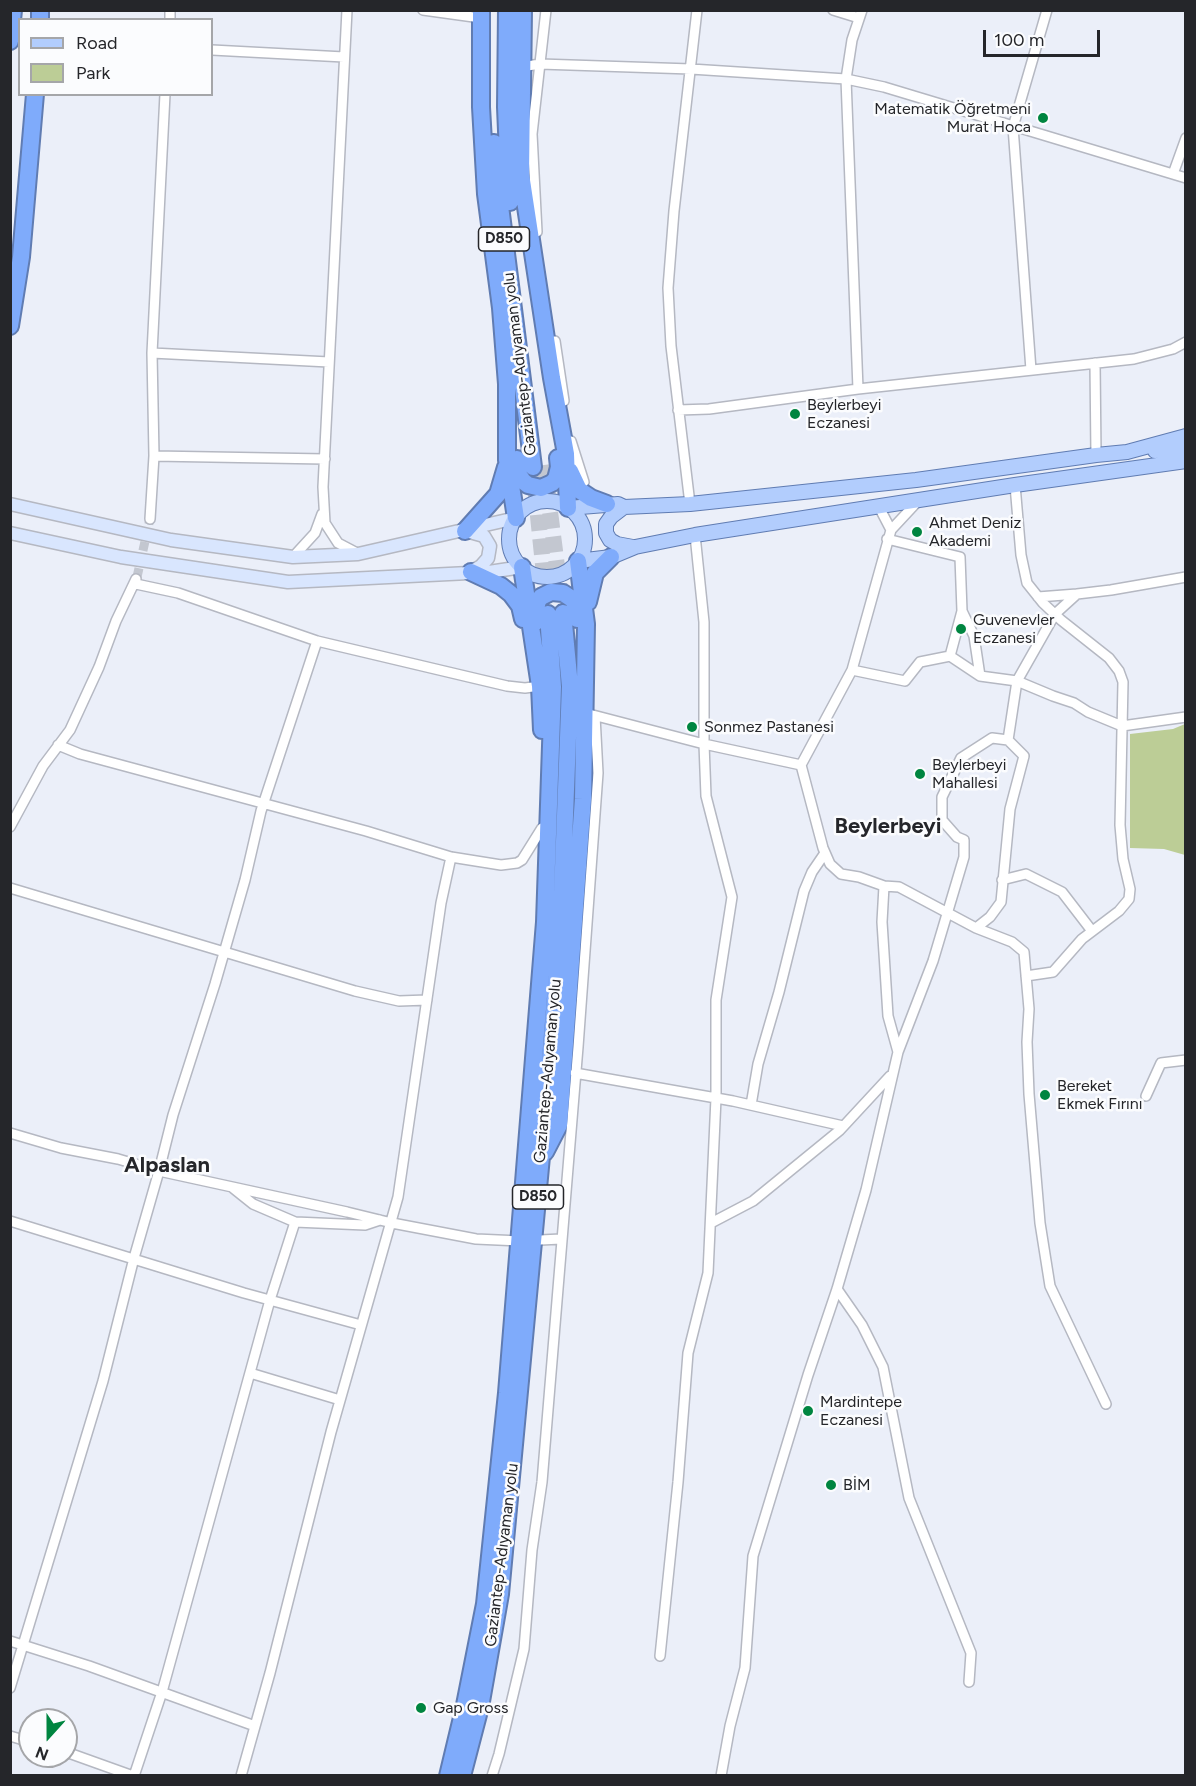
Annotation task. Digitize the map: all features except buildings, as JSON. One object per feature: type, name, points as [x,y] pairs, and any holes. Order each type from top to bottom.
[{"type":"highway","points":[[10,41],[12,10]]},
{"type":"highway","name":"Gaziantep-Adıyaman yolu","points":[[484,13],[500,206],[538,466],[510,197],[506,108],[507,10]]},
{"type":"highway","points":[[523,10],[521,174],[552,378],[574,483],[579,490],[591,498],[607,504]]},
{"type":"highway","points":[[484,13],[481,107],[486,194],[501,308],[507,384],[519,475],[528,485],[541,488],[552,483],[559,467],[552,378]]},
{"type":"highway","points":[[10,326],[21,256],[35,96]]},
{"type":"highway","points":[[507,384],[507,460],[516,518]]},
{"type":"highway","points":[[566,453],[568,508]]},
{"type":"highway","points":[[465,531],[498,494],[507,460]]},
{"type":"highway","points":[[585,688],[586,624],[590,588],[595,573],[611,557]]},
{"type":"highway","points":[[578,561],[586,624]]},
{"type":"highway","points":[[522,567],[539,678]]},
{"type":"highway","points":[[471,572],[501,586],[520,606],[539,678]]},
{"type":"highway","points":[[551,591],[568,595],[575,604],[585,688],[590,714],[559,1125],[533,1165],[520,1144],[534,972],[544,782],[536,606],[541,597],[551,591]]},
{"type":"highway","name":"Gaziantep-Adıyaman yolu","points":[[462,1776],[480,1707],[500,1594],[533,1165],[561,919],[570,686],[555,614]]},
{"type":"highway","name":"Gaziantep-Adıyaman yolu","points":[[448,1776],[485,1604],[506,1405],[527,1240]]},
{"type":"main road","points":[[1127,452],[1185,436]]},
{"type":"main road","points":[[568,508],[607,504],[618,504],[624,507],[690,504],[916,480],[1096,454],[1185,448]]},
{"type":"main road","points":[[578,561],[611,557],[635,547],[695,535],[1015,485],[1181,463]]},
{"type":"main road","points":[[543,502],[556,502],[568,508],[579,519],[584,533],[584,548],[578,561],[566,572],[550,577],[535,575],[522,567],[509,543],[509,534],[516,518],[528,507],[543,502]]},
{"type":"main road","points":[[624,507],[611,517],[606,524],[606,532],[610,540],[617,544],[635,547]]},
{"type":"street","points":[[347,10],[324,509],[325,524],[338,543],[358,554]]},
{"type":"street","points":[[423,10],[484,13]]},
{"type":"street","points":[[546,10],[532,134],[537,233],[571,442],[580,476],[591,498]]},
{"type":"street","points":[[690,504],[671,346],[668,288],[674,211],[697,10]]},
{"type":"street","points":[[833,10],[861,14],[852,40],[846,79],[858,389]]},
{"type":"street","points":[[1031,370],[1013,127],[1047,10]]},
{"type":"street","points":[[213,50],[344,57]]},
{"type":"street","points":[[521,67],[540,64],[691,69],[846,79],[884,87],[1185,178]]},
{"type":"street","points":[[150,519],[154,456],[152,352],[165,96]]},
{"type":"street","points":[[1173,174],[1185,138]]},
{"type":"street","points":[[678,410],[709,409],[858,389],[1134,359],[1173,349],[1185,342]]},
{"type":"street","points":[[152,352],[329,362]]},
{"type":"street","points":[[1095,363],[1096,454]]},
{"type":"street","points":[[154,456],[325,459]]},
{"type":"street","points":[[1015,485],[1021,555],[1027,583],[1055,614],[1109,658],[1119,671],[1123,682],[1120,825],[1123,859],[1130,889],[1129,899],[1119,911],[1082,939],[1053,972],[1026,976]]},
{"type":"street","points":[[918,501],[889,535],[852,670],[801,765],[825,853],[830,864],[841,874],[860,877],[884,886],[899,887],[976,928],[1012,942],[1024,952],[1029,1009],[1027,1042],[1029,1094],[1040,1223],[1050,1286],[1106,1404]]},
{"type":"street","points":[[11,504],[171,540],[293,557],[358,554],[516,518]]},
{"type":"street","points":[[879,507],[889,535]]},
{"type":"street","points":[[293,557],[315,532],[324,509]]},
{"type":"street","points":[[465,531],[484,537],[490,546],[488,558],[471,572]]},
{"type":"street","points":[[10,533],[140,561],[288,582],[489,572],[522,567]]},
{"type":"street","points":[[660,1656],[678,1482],[688,1353],[708,1272],[716,1098],[716,1000],[732,897],[706,796],[704,622],[695,535]]},
{"type":"street","points":[[889,535],[960,557],[962,611],[950,656]]},
{"type":"street","points":[[1038,597],[1111,590],[1185,577]]},
{"type":"street","points":[[10,827],[43,766],[70,730],[99,667],[116,621],[136,581],[178,593],[317,641],[507,686],[525,688],[539,678]]},
{"type":"street","points":[[1008,740],[1017,681],[1055,614],[1077,594]]},
{"type":"street","points":[[962,611],[974,636],[980,676]]},
{"type":"street","points":[[10,1688],[103,1380],[173,1115],[245,880],[262,805],[317,641]]},
{"type":"street","points":[[852,670],[905,681],[920,662],[950,656],[980,676],[1017,681],[1074,703],[1088,712],[1122,726],[1185,717]]},
{"type":"street","points":[[492,1776],[524,1649],[532,1550],[542,1482],[598,773],[590,714],[704,744],[801,765]]},
{"type":"street","points":[[722,1776],[730,1726],[746,1668],[753,1556],[866,1190],[898,1052],[933,961],[964,857],[964,840],[957,837],[942,820],[942,797],[961,758],[992,738],[1008,740],[1024,756],[1010,809],[1001,902],[976,928]]},
{"type":"street","points":[[58,745],[80,754],[262,805],[366,831],[451,857],[501,865],[517,863],[522,860],[542,828]]},
{"type":"street","points":[[751,1105],[758,1064],[804,891],[812,872],[825,853]]},
{"type":"street","points":[[242,1776],[340,1400],[398,1197],[441,903],[451,857]]},
{"type":"street","points":[[1002,880],[1026,874],[1062,892],[1092,931]]},
{"type":"street","points":[[884,886],[882,922],[888,1016],[898,1052]]},
{"type":"street","points":[[10,888],[225,950],[363,993],[399,1001],[427,1000]]},
{"type":"street","points":[[1146,1096],[1161,1063],[1185,1059]]},
{"type":"street","points":[[576,1073],[716,1098],[843,1126]]},
{"type":"street","points":[[711,1223],[753,1201],[843,1126],[892,1075]]},
{"type":"street","points":[[10,1133],[61,1148],[392,1223],[476,1239],[561,1239]]},
{"type":"street","points":[[231,1187],[253,1204],[295,1222],[365,1225],[380,1220]]},
{"type":"street","points":[[10,1221],[270,1300],[361,1324]]},
{"type":"street","points":[[78,1756],[133,1776],[162,1692],[270,1300],[295,1222]]},
{"type":"street","points":[[837,1289],[862,1325],[883,1367],[894,1434],[909,1498],[971,1653],[969,1682]]},
{"type":"street","points":[[250,1373],[340,1400]]},
{"type":"street","points":[[10,1641],[255,1726]]},
{"type":"green space","points":[[1185,724],[1185,855],[1164,849],[1130,848],[1130,734],[1173,729]]},
{"type":"tunnel","points":[[544,465],[563,613]]},
{"type":"tunnel","points":[[533,467],[548,614]]},
{"type":"tunnel","points":[[137,577],[150,519]]},
{"type":"place","name":"Matematik Öğretmeni Murat Hoca","points":[[1043,118]]},
{"type":"place","name":"Beylerbeyi Eczanesi","points":[[795,414]]},
{"type":"place","name":"Ahmet Deniz Akademi","points":[[917,532]]},
{"type":"place","name":"Guvenevler Eczanesi","points":[[961,629]]},
{"type":"place","name":"Sonmez Pastanesi","points":[[692,727]]},
{"type":"place","name":"Beylerbeyi Mahallesi","points":[[920,774]]},
{"type":"place","name":"Bereket Ekmek Fırını","points":[[1045,1095]]},
{"type":"place","name":"Mardintepe Eczanesi","points":[[808,1411]]},
{"type":"place","name":"BİM","points":[[831,1485]]},
{"type":"place","name":"Gap Gross","points":[[421,1708]]},
{"type":"district","name":"Beylerbeyi","points":[[888,827]]},
{"type":"district","name":"Alpaslan","points":[[167,1166]]}]
